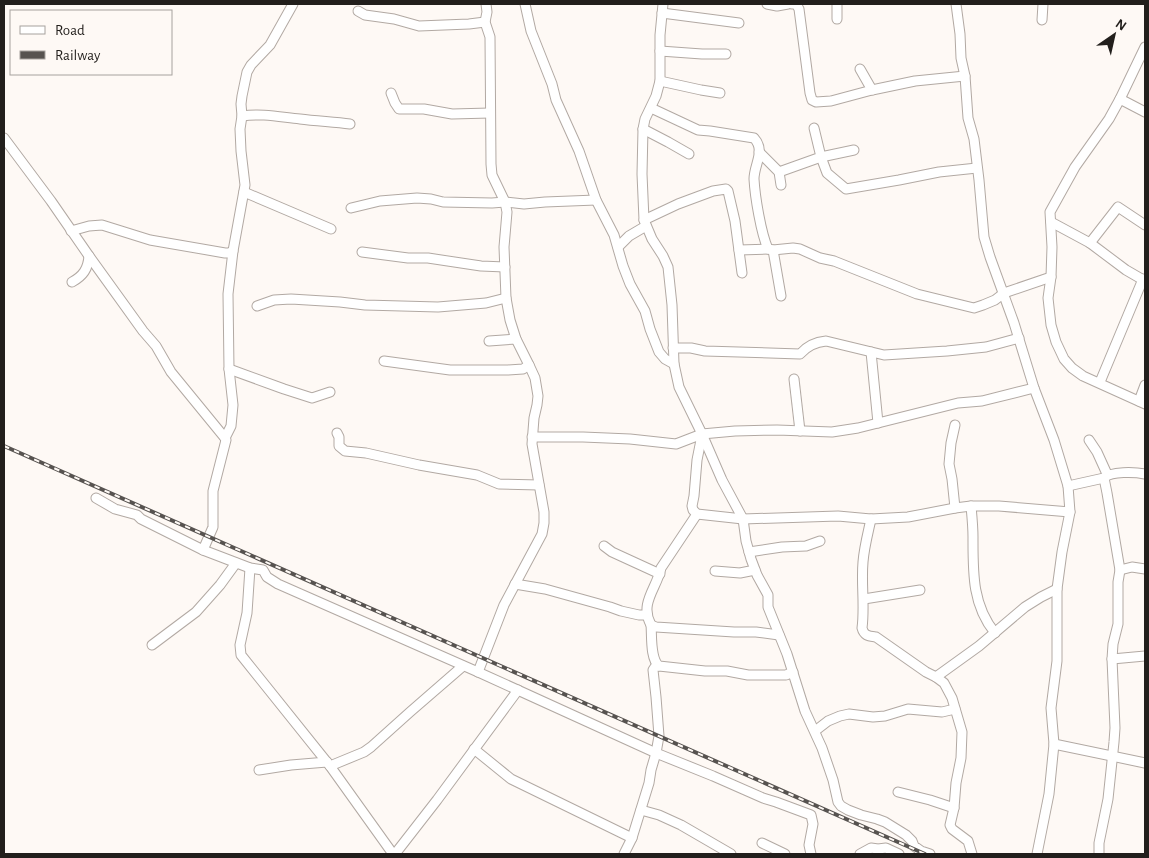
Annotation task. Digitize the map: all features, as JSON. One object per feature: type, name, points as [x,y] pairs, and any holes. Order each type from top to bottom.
[{"type":"street","points":[[203,550],[213,527],[213,491],[225,438],[231,426],[233,406],[229,369],[228,294],[233,251],[245,185],[241,151],[241,104],[247,72],[270,45],[294,4]]},
{"type":"street","points":[[478,672],[504,605],[542,534],[544,523],[532,444],[538,396],[535,378],[516,339],[510,320],[504,268],[508,212],[492,176],[490,37],[485,22],[486,4]]},
{"type":"street","points":[[525,4],[531,31],[550,78],[556,100],[579,151],[596,200],[614,236],[626,275],[645,311],[659,352],[665,359],[674,364]]},
{"type":"street","points":[[767,4],[777,6],[788,4]]},
{"type":"street","points":[[792,4],[796,4],[799,9],[810,93],[812,100],[816,102],[831,101],[915,81],[965,76]]},
{"type":"street","points":[[836,4],[836,19]]},
{"type":"street","points":[[956,4],[968,118],[974,139],[984,237],[1068,486],[1070,512],[1057,589],[1057,661],[1051,708],[1054,744],[1049,794],[1037,854]]},
{"type":"street","points":[[1042,20],[1044,4]]},
{"type":"street","points":[[739,23],[662,8],[660,81],[643,129],[642,174],[645,223],[668,267],[672,305],[674,364],[679,387],[722,480],[743,519],[746,541],[755,570],[768,595],[768,607],[788,654],[805,710],[833,780],[838,802],[848,810],[885,822],[906,835],[914,846],[921,851],[930,854]]},
{"type":"street","points":[[358,11],[365,16],[419,26],[485,22]]},
{"type":"street","points":[[1145,46],[1109,119],[1076,167],[1050,212],[1052,247],[1048,298],[1051,325],[1056,342],[1064,359],[1072,368],[1083,376],[1100,382],[1142,403],[1145,385]]},
{"type":"street","points":[[660,51],[726,54]]},
{"type":"street","points":[[860,68],[872,90]]},
{"type":"street","points":[[660,81],[720,93]]},
{"type":"street","points":[[392,93],[395,104],[399,109],[452,114],[490,113]]},
{"type":"street","points":[[1120,99],[1145,112]]},
{"type":"street","points":[[651,108],[698,130],[754,138],[759,143],[754,176],[755,189],[765,243],[770,249],[781,296]]},
{"type":"street","points":[[242,116],[255,114],[271,115],[350,124]]},
{"type":"street","points":[[814,128],[827,174],[846,189],[939,172],[977,168]]},
{"type":"street","points":[[643,129],[688,154]]},
{"type":"street","points":[[5,145],[51,201],[143,331],[156,346],[171,372],[225,438]]},
{"type":"street","points":[[779,172],[821,157],[854,150]]},
{"type":"street","points":[[759,152],[779,172],[781,185]]},
{"type":"street","points":[[618,247],[645,223],[678,204],[726,189],[735,221],[742,273]]},
{"type":"street","points":[[244,193],[331,229]]},
{"type":"street","points":[[351,208],[380,201],[417,198],[444,202],[505,202],[524,204],[596,200]]},
{"type":"street","points":[[1090,243],[1118,207],[1145,225]]},
{"type":"street","points":[[1051,222],[1090,243],[1126,270],[1144,280],[1100,382]]},
{"type":"street","points":[[72,231],[89,226],[102,225],[150,240],[226,253],[233,251]]},
{"type":"street","points":[[739,250],[800,249],[917,294],[974,308],[1004,293],[1051,277]]},
{"type":"street","points":[[362,252],[504,268]]},
{"type":"street","points":[[72,282],[86,270],[89,256]]},
{"type":"street","points":[[256,306],[274,300],[291,299],[366,305],[438,307],[486,303],[506,298]]},
{"type":"street","points":[[673,348],[800,354],[813,344],[826,341],[884,355],[947,351],[986,346],[1019,338]]},
{"type":"street","points":[[489,341],[516,339]]},
{"type":"street","points":[[871,352],[878,423]]},
{"type":"street","points":[[384,361],[450,370],[508,370],[523,369],[530,366]]},
{"type":"street","points":[[229,369],[312,398],[330,392]]},
{"type":"street","points":[[794,379],[800,431]]},
{"type":"street","points":[[532,437],[630,439],[676,444],[702,434],[735,431],[832,432],[858,428],[958,403],[982,401],[1034,388]]},
{"type":"street","points":[[955,425],[949,464],[955,508]]},
{"type":"street","points":[[336,432],[339,437],[339,446],[345,451],[366,453],[477,475],[499,484],[539,485]]},
{"type":"street","points":[[696,514],[692,506],[702,434]]},
{"type":"street","points":[[1089,440],[1097,452],[1106,476],[1120,570],[1118,582],[1118,624],[1113,644],[1112,659],[1115,728],[1113,756],[1108,799],[1098,854]]},
{"type":"street","points":[[1068,486],[1106,476],[1132,472],[1145,474]]},
{"type":"street","points":[[96,498],[115,509],[137,515],[141,519],[203,550],[250,568],[263,570],[267,577],[278,584],[656,753],[762,798],[811,815],[813,824],[808,845],[811,854]]},
{"type":"street","points":[[696,514],[743,519],[838,516],[871,519],[908,517],[972,506],[999,506],[1070,512]]},
{"type":"street","points":[[972,506],[974,586],[982,612],[988,625],[995,633]]},
{"type":"street","points":[[659,666],[654,658],[651,625],[647,615],[648,600],[659,578],[661,568],[696,514]]},
{"type":"street","points":[[871,519],[863,560],[863,633],[876,637],[936,677],[944,683],[952,698],[962,732],[954,808],[950,825],[952,830],[968,841],[972,854]]},
{"type":"street","points":[[749,552],[782,547],[806,546],[820,541]]},
{"type":"street","points":[[604,546],[612,552],[660,574]]},
{"type":"street","points":[[152,645],[196,612],[220,585],[236,563]]},
{"type":"street","points":[[1120,570],[1132,567],[1145,569]]},
{"type":"street","points":[[250,568],[247,613],[240,644],[241,655],[329,764],[394,854],[518,690]]},
{"type":"street","points":[[715,571],[740,572],[755,570]]},
{"type":"street","points":[[515,584],[545,589],[621,611],[647,615]]},
{"type":"street","points":[[936,677],[980,646],[1025,607],[1057,589]]},
{"type":"street","points":[[864,599],[920,590]]},
{"type":"street","points":[[651,625],[656,627],[756,632],[779,635]]},
{"type":"street","points":[[1112,659],[1145,656]]},
{"type":"street","points":[[259,770],[291,765],[329,764],[364,752],[463,666]]},
{"type":"street","points":[[624,854],[632,838],[650,783],[659,736],[653,670],[655,667],[727,671],[748,675],[786,675],[793,672]]},
{"type":"street","points":[[815,731],[828,721],[849,714],[885,716],[908,710],[942,712],[955,709]]},
{"type":"street","points":[[1054,744],[1145,762]]},
{"type":"street","points":[[474,750],[512,779],[632,838]]},
{"type":"street","points":[[898,792],[954,808]]},
{"type":"street","points":[[641,810],[659,815],[681,825],[731,854]]},
{"type":"street","points":[[762,843],[785,854]]},
{"type":"street","points":[[860,854],[871,848],[899,854]]},
{"type":"railway","points":[[4,446],[925,854]]}]
